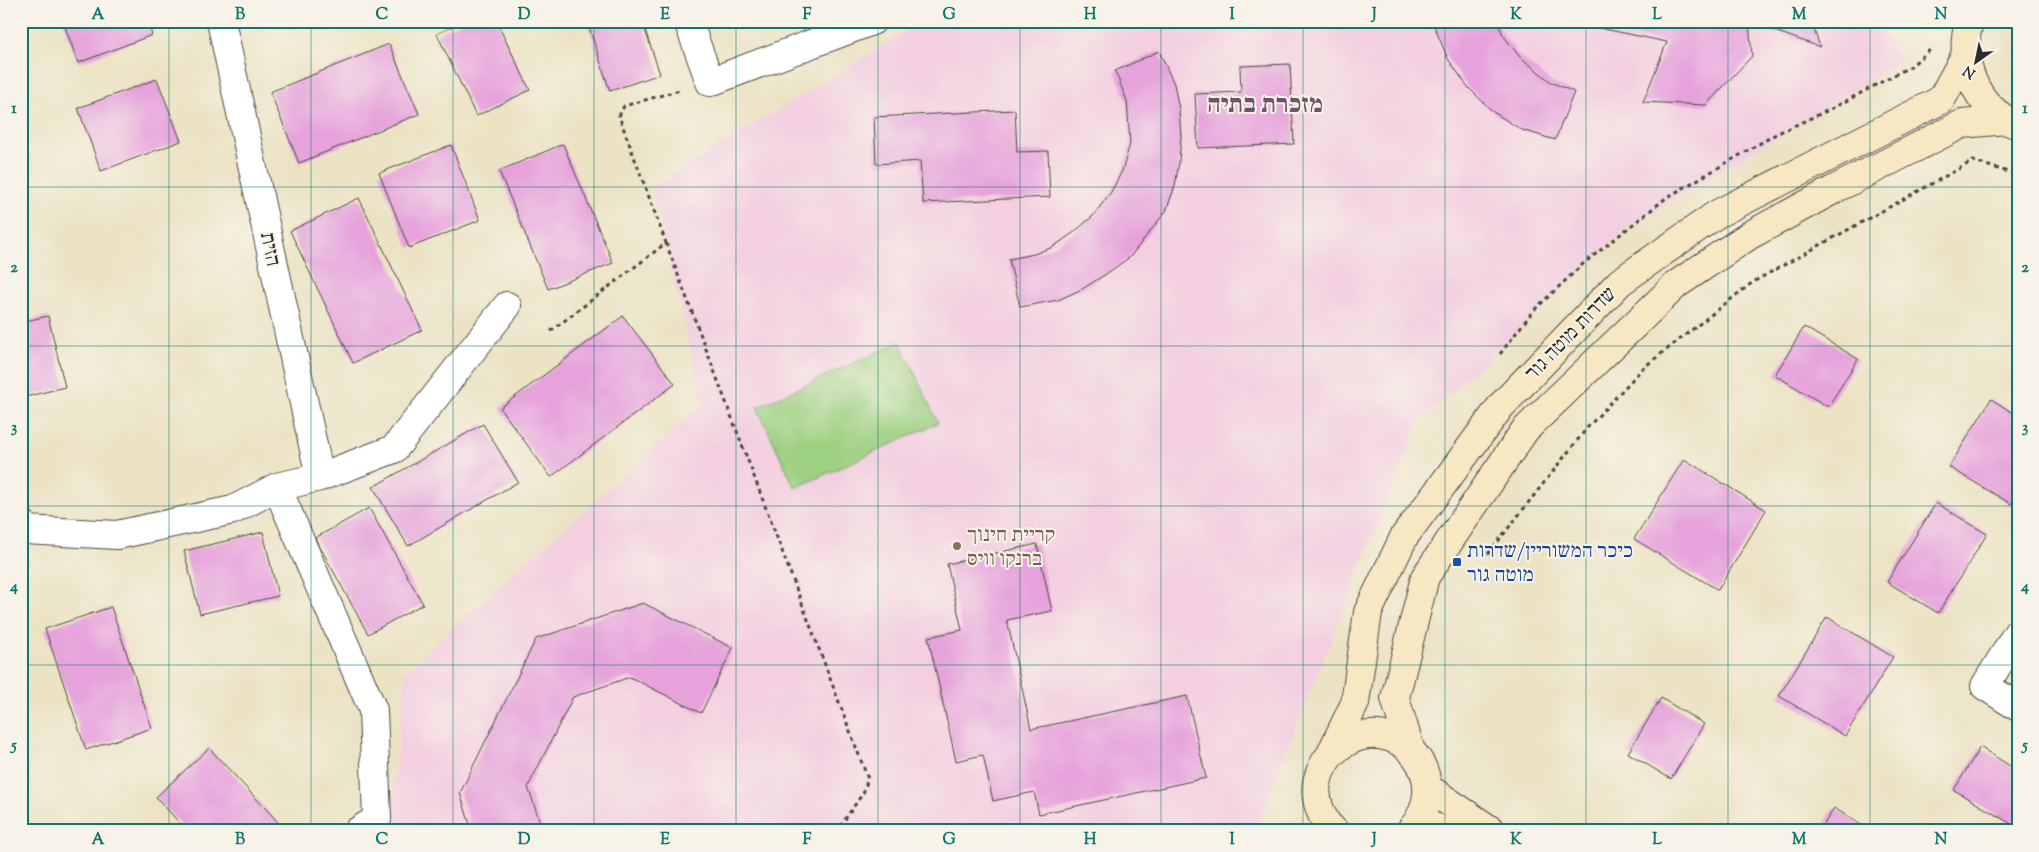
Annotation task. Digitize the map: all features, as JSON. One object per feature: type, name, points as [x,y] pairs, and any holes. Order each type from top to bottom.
[{"type":"street","name":"הזית","points":[[221,21],[320,477]]},
{"type":"street","points":[[688,21],[710,82],[872,21]]},
{"type":"street","points":[[1965,33],[1971,78],[1982,98],[1994,111],[2012,123]]},
{"type":"street","name":"שדרות מוטה גור","points":[[1334,831],[1320,810],[1316,790],[1320,769],[1332,751],[1355,703],[1368,612],[1404,537],[1501,406],[1620,282],[1716,214],[1941,100],[1965,33]]},
{"type":"street","name":"שדרות מוטה גור","points":[[1412,751],[1395,698],[1425,577],[1525,430],[1677,284],[1750,235],[1962,124],[2012,123]]},
{"type":"street","points":[[23,526],[117,535],[233,510],[277,487],[320,477],[394,449],[507,306]]},
{"type":"street","points":[[277,487],[372,710],[377,819],[358,831]]},
{"type":"street","points":[[2018,632],[1985,686],[2018,707]]},
{"type":"street","points":[[1332,751],[1350,739],[1371,735],[1388,737],[1404,744],[1412,751],[1425,772],[1428,788],[1426,806],[1414,826],[1446,831]]},
{"type":"street","points":[[1428,788],[1492,831]]},
{"type":"path","points":[[710,82],[624,106],[618,116],[868,779],[863,794],[837,831]]},
{"type":"path","points":[[1488,554],[1587,428],[1642,368],[1753,282],[1973,161],[2018,175]]},
{"type":"path","points":[[551,331],[666,243]]},
{"type":"shaded area","name":"קריית חינוך ברנקו וויס","points":[[923,21],[1875,21],[1901,61],[1626,229],[1419,423],[1254,831],[389,831],[406,670],[703,404],[652,187]]},
{"type":"green space","points":[[900,342],[938,423],[795,488],[757,407]]},
{"type":"building","points":[[63,21],[147,21],[152,35],[78,63]]},
{"type":"building","points":[[463,21],[496,21],[530,90],[476,116],[437,34]]},
{"type":"building","points":[[587,21],[642,21],[660,74],[610,91]]},
{"type":"building","points":[[1432,21],[1497,21],[1503,35],[1519,56],[1551,82],[1574,92],[1555,140],[1522,130],[1493,112],[1468,87],[1448,59]]},
{"type":"building","points":[[1580,21],[1811,21],[1820,47],[1749,22],[1752,56],[1706,105],[1643,102],[1667,42],[1580,24]]},
{"type":"building","points":[[389,44],[419,114],[299,163],[270,92]]},
{"type":"building","points":[[1159,51],[1174,84],[1179,109],[1181,136],[1175,186],[1166,211],[1130,257],[1106,274],[1084,288],[1058,300],[1020,307],[1009,259],[1034,254],[1053,247],[1093,216],[1111,192],[1122,171],[1130,144],[1127,101],[1115,71]]},
{"type":"building","points":[[1290,64],[1294,144],[1198,148],[1195,94],[1241,92],[1240,66]]},
{"type":"building","points":[[157,79],[181,141],[101,171],[78,108]]},
{"type":"building","points":[[1015,110],[1017,152],[1048,151],[1050,197],[923,203],[920,161],[876,164],[874,117]]},
{"type":"building","points":[[563,144],[613,263],[548,289],[499,171]]},
{"type":"building","points":[[451,145],[480,220],[409,248],[379,173]]},
{"type":"building","points":[[359,198],[422,330],[353,363],[290,231]]},
{"type":"building","points":[[48,316],[65,387],[21,398],[21,322]]},
{"type":"building","points":[[623,316],[675,384],[551,477],[500,408]]},
{"type":"building","points":[[1804,327],[1858,359],[1828,407],[1775,375]]},
{"type":"building","points":[[1991,399],[2018,416],[2018,492],[2011,504],[1949,467]]},
{"type":"building","points":[[483,424],[518,482],[408,546],[373,487]]},
{"type":"building","points":[[1684,459],[1766,510],[1718,590],[1634,539]]},
{"type":"building","points":[[1936,503],[1987,534],[1938,613],[1887,582]]},
{"type":"building","points":[[369,508],[423,604],[368,634],[315,538]]},
{"type":"building","points":[[263,532],[278,596],[200,614],[184,551]]},
{"type":"building","points":[[1037,544],[1052,611],[1007,620],[1031,729],[1187,696],[1206,778],[1039,814],[1034,792],[993,801],[983,755],[956,761],[928,637],[962,630],[947,564]]},
{"type":"building","points":[[643,603],[733,648],[701,713],[630,677],[573,697],[528,787],[543,831],[472,831],[460,793],[536,639]]},
{"type":"building","points":[[111,607],[152,728],[86,750],[45,629]]},
{"type":"building","points":[[1827,617],[1893,657],[1845,736],[1779,696]]},
{"type":"building","points":[[1661,698],[1704,724],[1671,779],[1628,753]]},
{"type":"building","points":[[1980,747],[2018,771],[2018,828],[1954,790]]},
{"type":"building","points":[[209,748],[278,822],[269,831],[187,831],[156,797]]},
{"type":"building","points":[[1834,808],[1871,831],[1820,831]]},
{"type":"place","name":"קריית חינוך ברנקו וויס","points":[[957,546]]},
{"type":"place","name":"כיכר המשוריין/שדרות מוטה גור","points":[[1457,562]]},
{"type":"district","name":"מזכרת בתיה","points":[[1265,103]]}]
